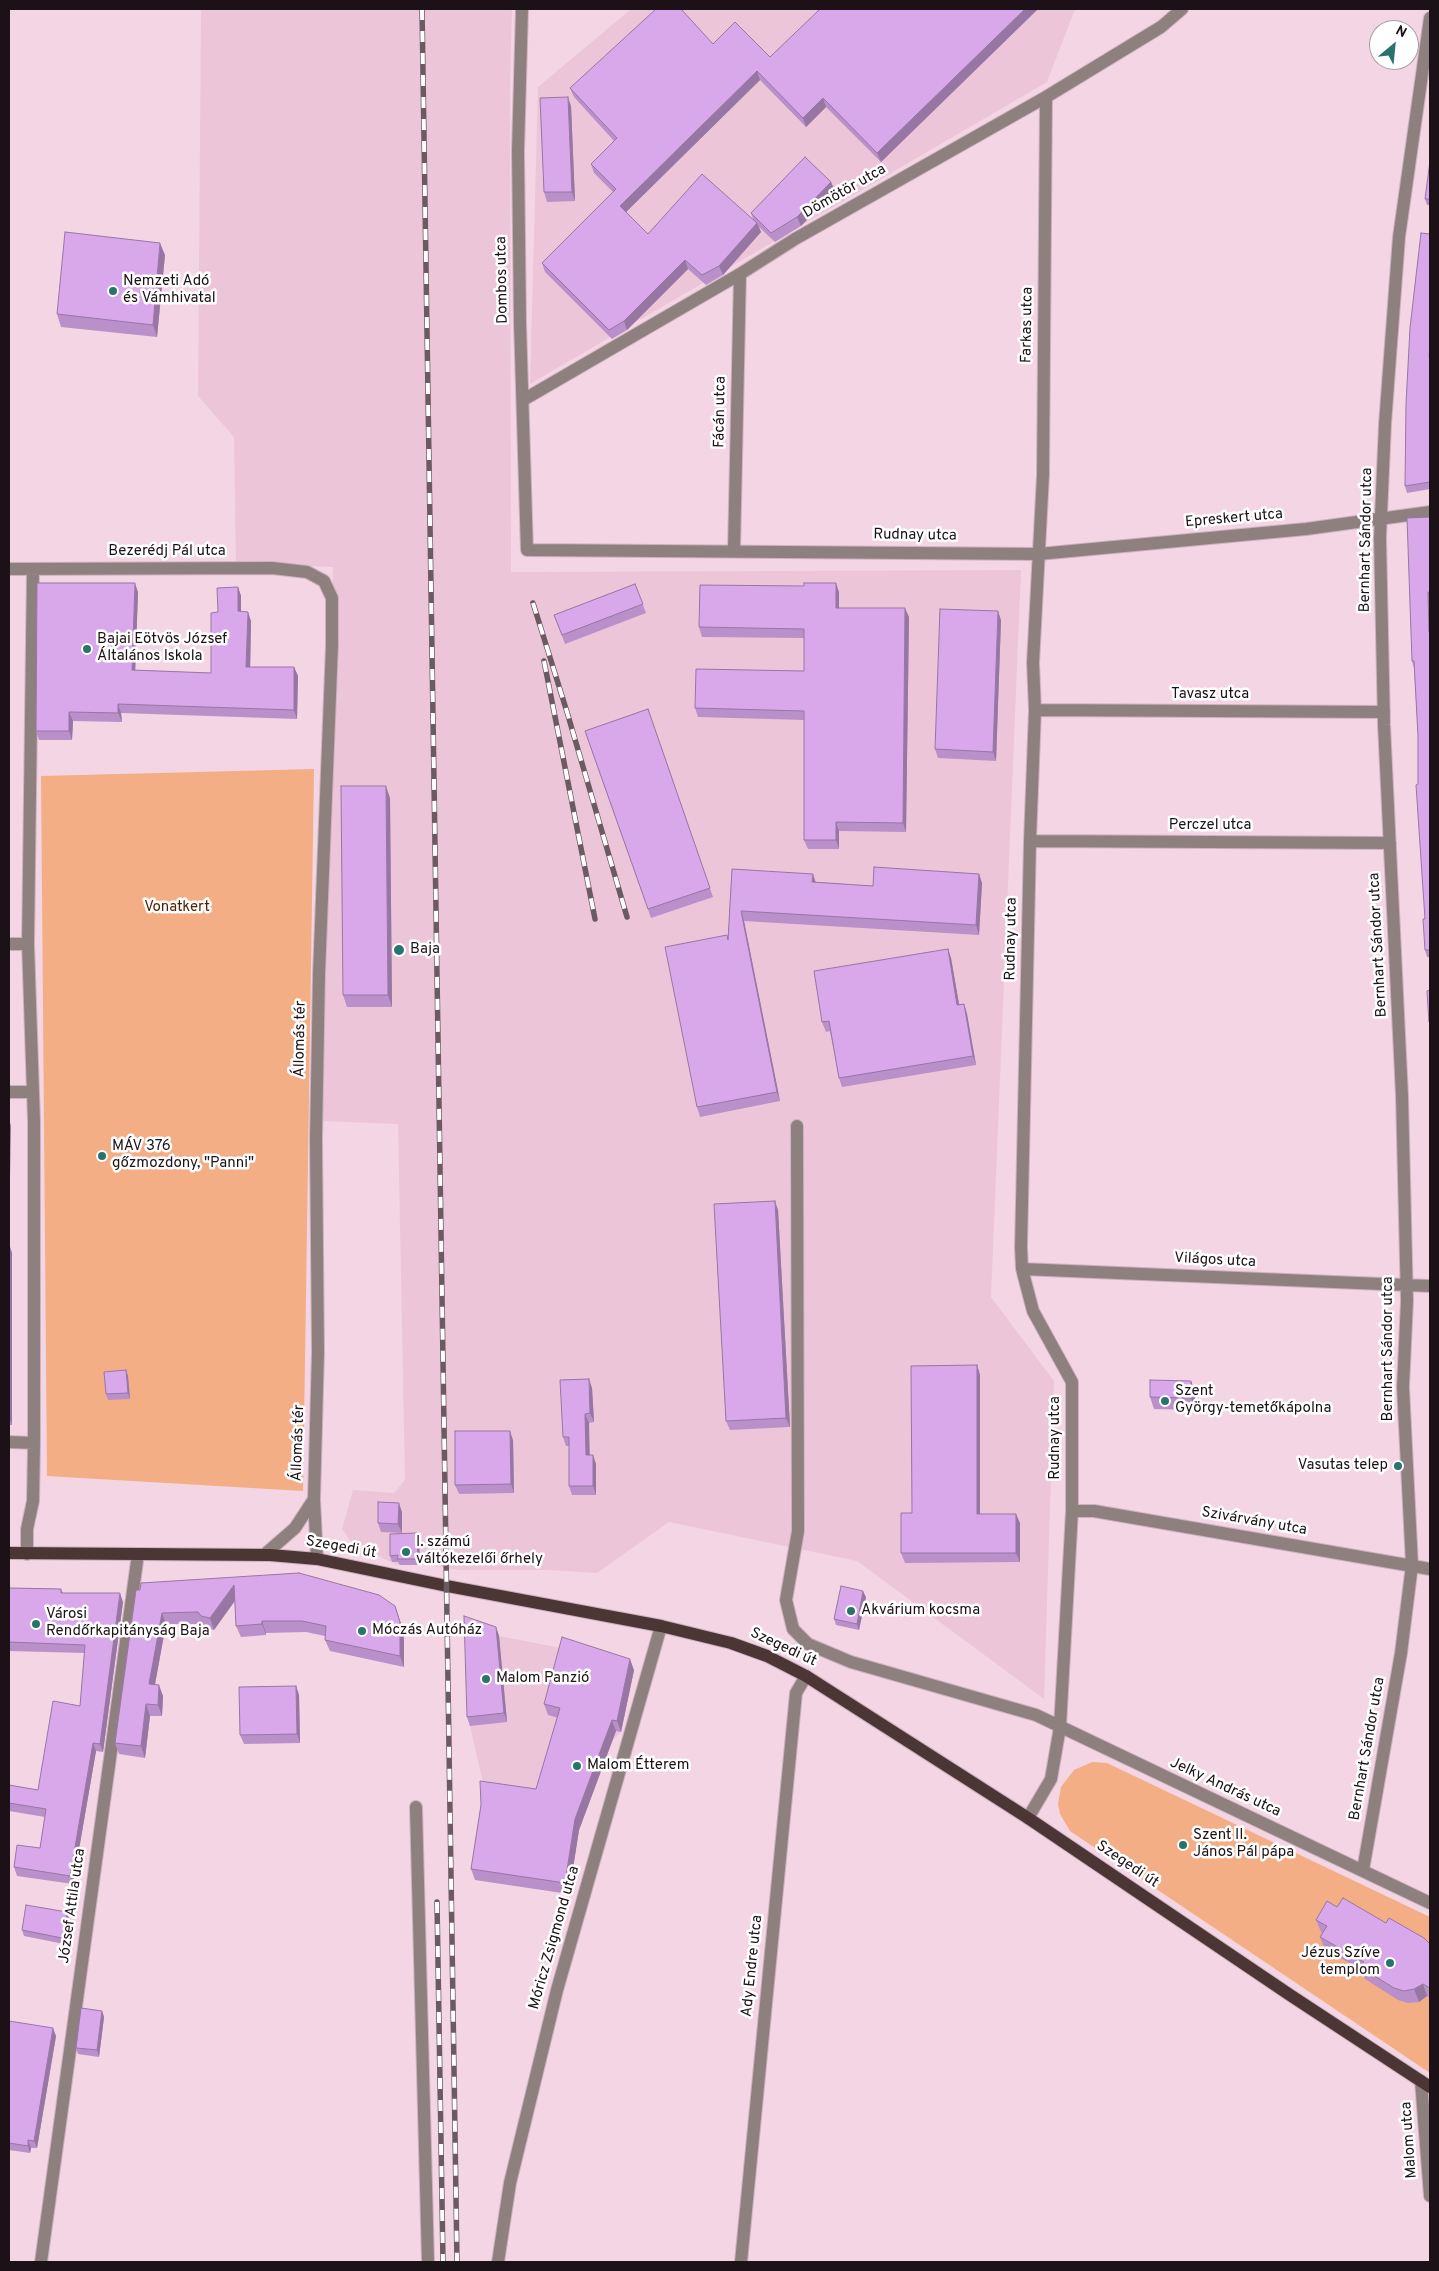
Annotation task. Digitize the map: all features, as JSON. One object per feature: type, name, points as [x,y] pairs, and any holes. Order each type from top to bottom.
[{"type":"main road","name":"Szegedi út","points":[[9,1553],[264,1555],[317,1559],[446,1586],[661,1626],[731,1642],[767,1656],[806,1676],[1028,1818],[1290,1995],[1426,2084]]},
{"type":"street","name":"Dombos utca","points":[[522,9],[518,151],[528,550]]},
{"type":"street","name":"Dömötör utca","points":[[523,400],[740,274],[795,239],[1046,97],[1162,27],[1182,9]]},
{"type":"street","name":"Bernhart Sándor utca","points":[[1363,1870],[1401,1653],[1412,1565],[1403,1387],[1407,1286],[1402,1096],[1384,712],[1381,518],[1386,405],[1399,237],[1430,18]]},
{"type":"street","name":"Farkas utca","points":[[1040,554],[1043,475],[1046,97]]},
{"type":"street","name":"Fácán utca","points":[[734,551],[740,274]]},
{"type":"street","name":"Epreskert utca","points":[[1040,554],[1306,529],[1430,512]]},
{"type":"street","name":"Rudnay utca","points":[[528,550],[1040,554],[1033,663],[1035,710],[1030,841],[1021,1248],[1022,1269],[1033,1311],[1072,1382],[1072,1510],[1060,1727],[1051,1779],[1028,1818]]},
{"type":"street","name":"Bezerédj Pál utca","points":[[9,568],[272,568],[307,572],[324,581]]},
{"type":"street","points":[[27,1554],[27,1529],[34,1501],[32,1092],[28,944],[33,568]]},
{"type":"street","name":"Állomás tér","points":[[317,1559],[314,1499],[318,1352],[316,1140],[319,984],[332,646],[332,598],[324,581]]},
{"type":"street","name":"Tavasz utca","points":[[1035,710],[1384,712]]},
{"type":"street","name":"Perczel utca","points":[[1030,841],[1390,843]]},
{"type":"street","points":[[9,944],[28,944]]},
{"type":"street","points":[[9,1092],[32,1092]]},
{"type":"street","name":"Jelky András utca","points":[[797,1126],[798,1531],[786,1600],[793,1629],[808,1644],[851,1662],[1036,1715],[1145,1769],[1430,1903]]},
{"type":"street","name":"Világos utca","points":[[1022,1269],[1430,1286]]},
{"type":"street","points":[[9,1442],[34,1443]]},
{"type":"street","name":"Állomás tér","points":[[264,1555],[295,1528],[314,1499]]},
{"type":"street","name":"Szivárvány utca","points":[[1072,1510],[1094,1511],[1430,1569]]},
{"type":"street","name":"József Attila utca","points":[[41,2262],[138,1554]]},
{"type":"street","name":"Móricz Zsigmond utca","points":[[498,2262],[510,2184],[557,1990],[661,1626]]},
{"type":"street","name":"Ady Endre utca","points":[[741,2262],[796,1693],[806,1676]]},
{"type":"street","points":[[416,1807],[428,2262]]},
{"type":"street","name":"Malom utca","points":[[1426,2084],[1430,2196]]},
{"type":"shaded area","points":[[201,9],[512,9],[510,87],[511,572],[1021,570],[991,1297],[1054,1381],[1044,1699],[857,1561],[669,1522],[597,1573],[551,1570],[460,1570],[426,1565],[397,1565],[353,1544],[342,1529],[353,1490],[394,1493],[405,1480],[398,1124],[322,1121],[333,567],[236,563],[234,437],[198,396]]},
{"type":"shaded area","points":[[631,9],[1075,9],[1047,82],[530,384],[538,87]]},
{"type":"shaded area","points":[[468,1625],[499,1636],[566,1649],[634,1670],[621,1732],[612,1741],[579,1830],[569,1894],[475,1880],[485,1792],[470,1726]]},
{"type":"green space","name":"Vonatkert","points":[[314,769],[303,1491],[47,1476],[41,776]]},
{"type":"green space","points":[[1092,1762],[1107,1763],[1430,1917],[1430,2073],[1070,1831],[1060,1814],[1058,1804],[1061,1787],[1074,1770]]},
{"type":"building","points":[[656,9],[681,9],[713,44],[735,22],[770,57],[820,9],[1025,9],[877,153],[823,98],[803,118],[757,71],[620,206],[648,234],[702,174],[757,223],[719,266],[702,275],[685,260],[624,321],[609,330],[542,263],[616,189],[591,164],[617,138],[570,88]]},
{"type":"building","points":[[568,97],[572,192],[544,192],[540,98]]},
{"type":"building","points":[[805,157],[831,182],[797,217],[771,233],[751,213]]},
{"type":"building","points":[[1430,161],[1430,199],[1425,199]]},
{"type":"building","name":"Nemzeti Adó és Vámhivatal","points":[[65,232],[160,243],[153,325],[57,314]]},
{"type":"building","points":[[1421,233],[1430,234],[1430,482],[1405,486],[1406,404],[1410,328]]},
{"type":"building","points":[[1430,517],[1430,592],[1428,592],[1430,632],[1430,950],[1425,950],[1423,919],[1425,919],[1416,785],[1418,784],[1418,736],[1414,661],[1412,661],[1407,518]]},
{"type":"building","name":"Bajai Eötvös József Általános Iskola","points":[[37,583],[135,583],[132,670],[211,673],[211,613],[218,612],[217,588],[238,587],[238,611],[248,612],[246,667],[294,667],[294,710],[118,704],[118,713],[69,712],[69,731],[36,731]]},
{"type":"building","points":[[804,583],[836,583],[836,608],[905,608],[903,823],[836,822],[836,840],[804,840],[804,711],[695,708],[696,669],[804,671],[804,629],[699,627],[700,585],[804,586]]},
{"type":"building","points":[[635,584],[643,604],[562,635],[554,615]]},
{"type":"building","points":[[940,609],[998,611],[993,752],[935,749]]},
{"type":"building","points":[[648,709],[710,888],[648,909],[585,731]]},
{"type":"building","points":[[341,786],[386,786],[388,995],[343,995]]},
{"type":"building","points":[[874,867],[979,874],[976,925],[741,911],[777,1092],[697,1107],[665,947],[727,935],[728,940],[732,869],[813,874],[812,882],[873,886]]},
{"type":"building","points":[[948,949],[957,1005],[964,1004],[973,1056],[839,1078],[829,1021],[822,1022],[814,971]]},
{"type":"building","points":[[1430,990],[1430,1022],[1429,1022],[1427,991]]},
{"type":"building","points":[[775,1201],[786,1418],[726,1421],[714,1204]]},
{"type":"building","points":[[977,1365],[977,1514],[1016,1514],[1016,1553],[901,1553],[901,1513],[912,1513],[911,1366]]},
{"type":"building","points":[[126,1370],[128,1393],[106,1394],[104,1372]]},
{"type":"building","points":[[589,1379],[590,1413],[585,1414],[586,1455],[593,1455],[593,1486],[569,1486],[569,1437],[563,1437],[560,1380]]},
{"type":"building","points":[[1150,1380],[1191,1381],[1191,1398],[1150,1397]]},
{"type":"building","points":[[455,1431],[510,1431],[511,1484],[455,1485]]},
{"type":"building","points":[[378,1502],[399,1503],[398,1524],[378,1523]]},
{"type":"building","name":"I. számú váltókezelői őrhely","points":[[417,1533],[418,1559],[397,1559],[398,1555],[390,1556],[390,1534]]},
{"type":"building","name":"Móczás Autóház","points":[[299,1573],[379,1595],[395,1606],[400,1622],[400,1656],[325,1640],[326,1626],[302,1621],[262,1621],[262,1624],[236,1626],[234,1585],[210,1618],[201,1616],[198,1612],[162,1613],[149,1684],[159,1685],[158,1705],[146,1704],[141,1746],[115,1743],[136,1590],[140,1590],[141,1583]]},
{"type":"building","name":"Akvárium kocsma","points":[[841,1586],[863,1591],[857,1624],[834,1619]]},
{"type":"building","points":[[9,1588],[61,1589],[61,1593],[120,1593],[100,1744],[93,1743],[70,1876],[14,1867],[17,1845],[40,1848],[46,1809],[9,1803],[9,1785],[38,1790],[53,1701],[80,1706],[85,1645],[9,1642]]},
{"type":"building","name":"Malom Panzió","points":[[464,1616],[496,1627],[504,1713],[467,1717]]},
{"type":"building","points":[[562,1637],[630,1659],[617,1721],[612,1720],[575,1819],[565,1883],[471,1869],[481,1805],[480,1781],[536,1789],[560,1708],[544,1704]]},
{"type":"building","points":[[296,1686],[297,1734],[240,1735],[239,1687]]},
{"type":"building","name":"Jézus Szíve templom","points":[[1343,1898],[1386,1923],[1389,1918],[1424,1938],[1430,1944],[1430,1988],[1423,1984],[1414,1989],[1404,1991],[1394,1988],[1360,1967],[1364,1962],[1320,1937],[1327,1926],[1316,1920],[1327,1901],[1337,1907]]},
{"type":"building","points":[[26,1905],[67,1912],[62,1938],[22,1930]]},
{"type":"building","points":[[81,2008],[102,2011],[97,2050],[76,2048]]},
{"type":"building","points":[[9,2021],[53,2028],[34,2141],[28,2140],[28,2146],[9,2143]]},
{"type":"railway","points":[[422,9],[457,2262]]},
{"type":"railway","points":[[533,603],[627,917]]},
{"type":"railway","points":[[544,661],[595,919]]},
{"type":"railway","points":[[437,1902],[443,2262]]},
{"type":"place","name":"Nemzeti Adó és Vámhivatal","points":[[113,291]]},
{"type":"place","name":"Bajai Eötvös József Általános Iskola","points":[[87,649]]},
{"type":"place","name":"Baja","points":[[399,950]]},
{"type":"place","name":"MÁV 376 gőzmozdony, \"Panni\"","points":[[102,1156]]},
{"type":"place","name":"Szent György-temetőkápolna","points":[[1165,1401]]},
{"type":"place","name":"Vasutas telep","points":[[1398,1466]]},
{"type":"place","name":"I. számú váltókezelői őrhely","points":[[406,1552]]},
{"type":"place","name":"Akvárium kocsma","points":[[851,1611]]},
{"type":"place","name":"Városi Rendőrkapitányság Baja","points":[[36,1624]]},
{"type":"place","name":"Móczás Autóház","points":[[362,1631]]},
{"type":"place","name":"Malom Panzió","points":[[486,1679]]},
{"type":"place","name":"Malom Étterem","points":[[577,1766]]},
{"type":"place","name":"Szent II. János Pál pápa","points":[[1183,1845]]},
{"type":"place","name":"Jézus Szíve templom","points":[[1390,1963]]}]
